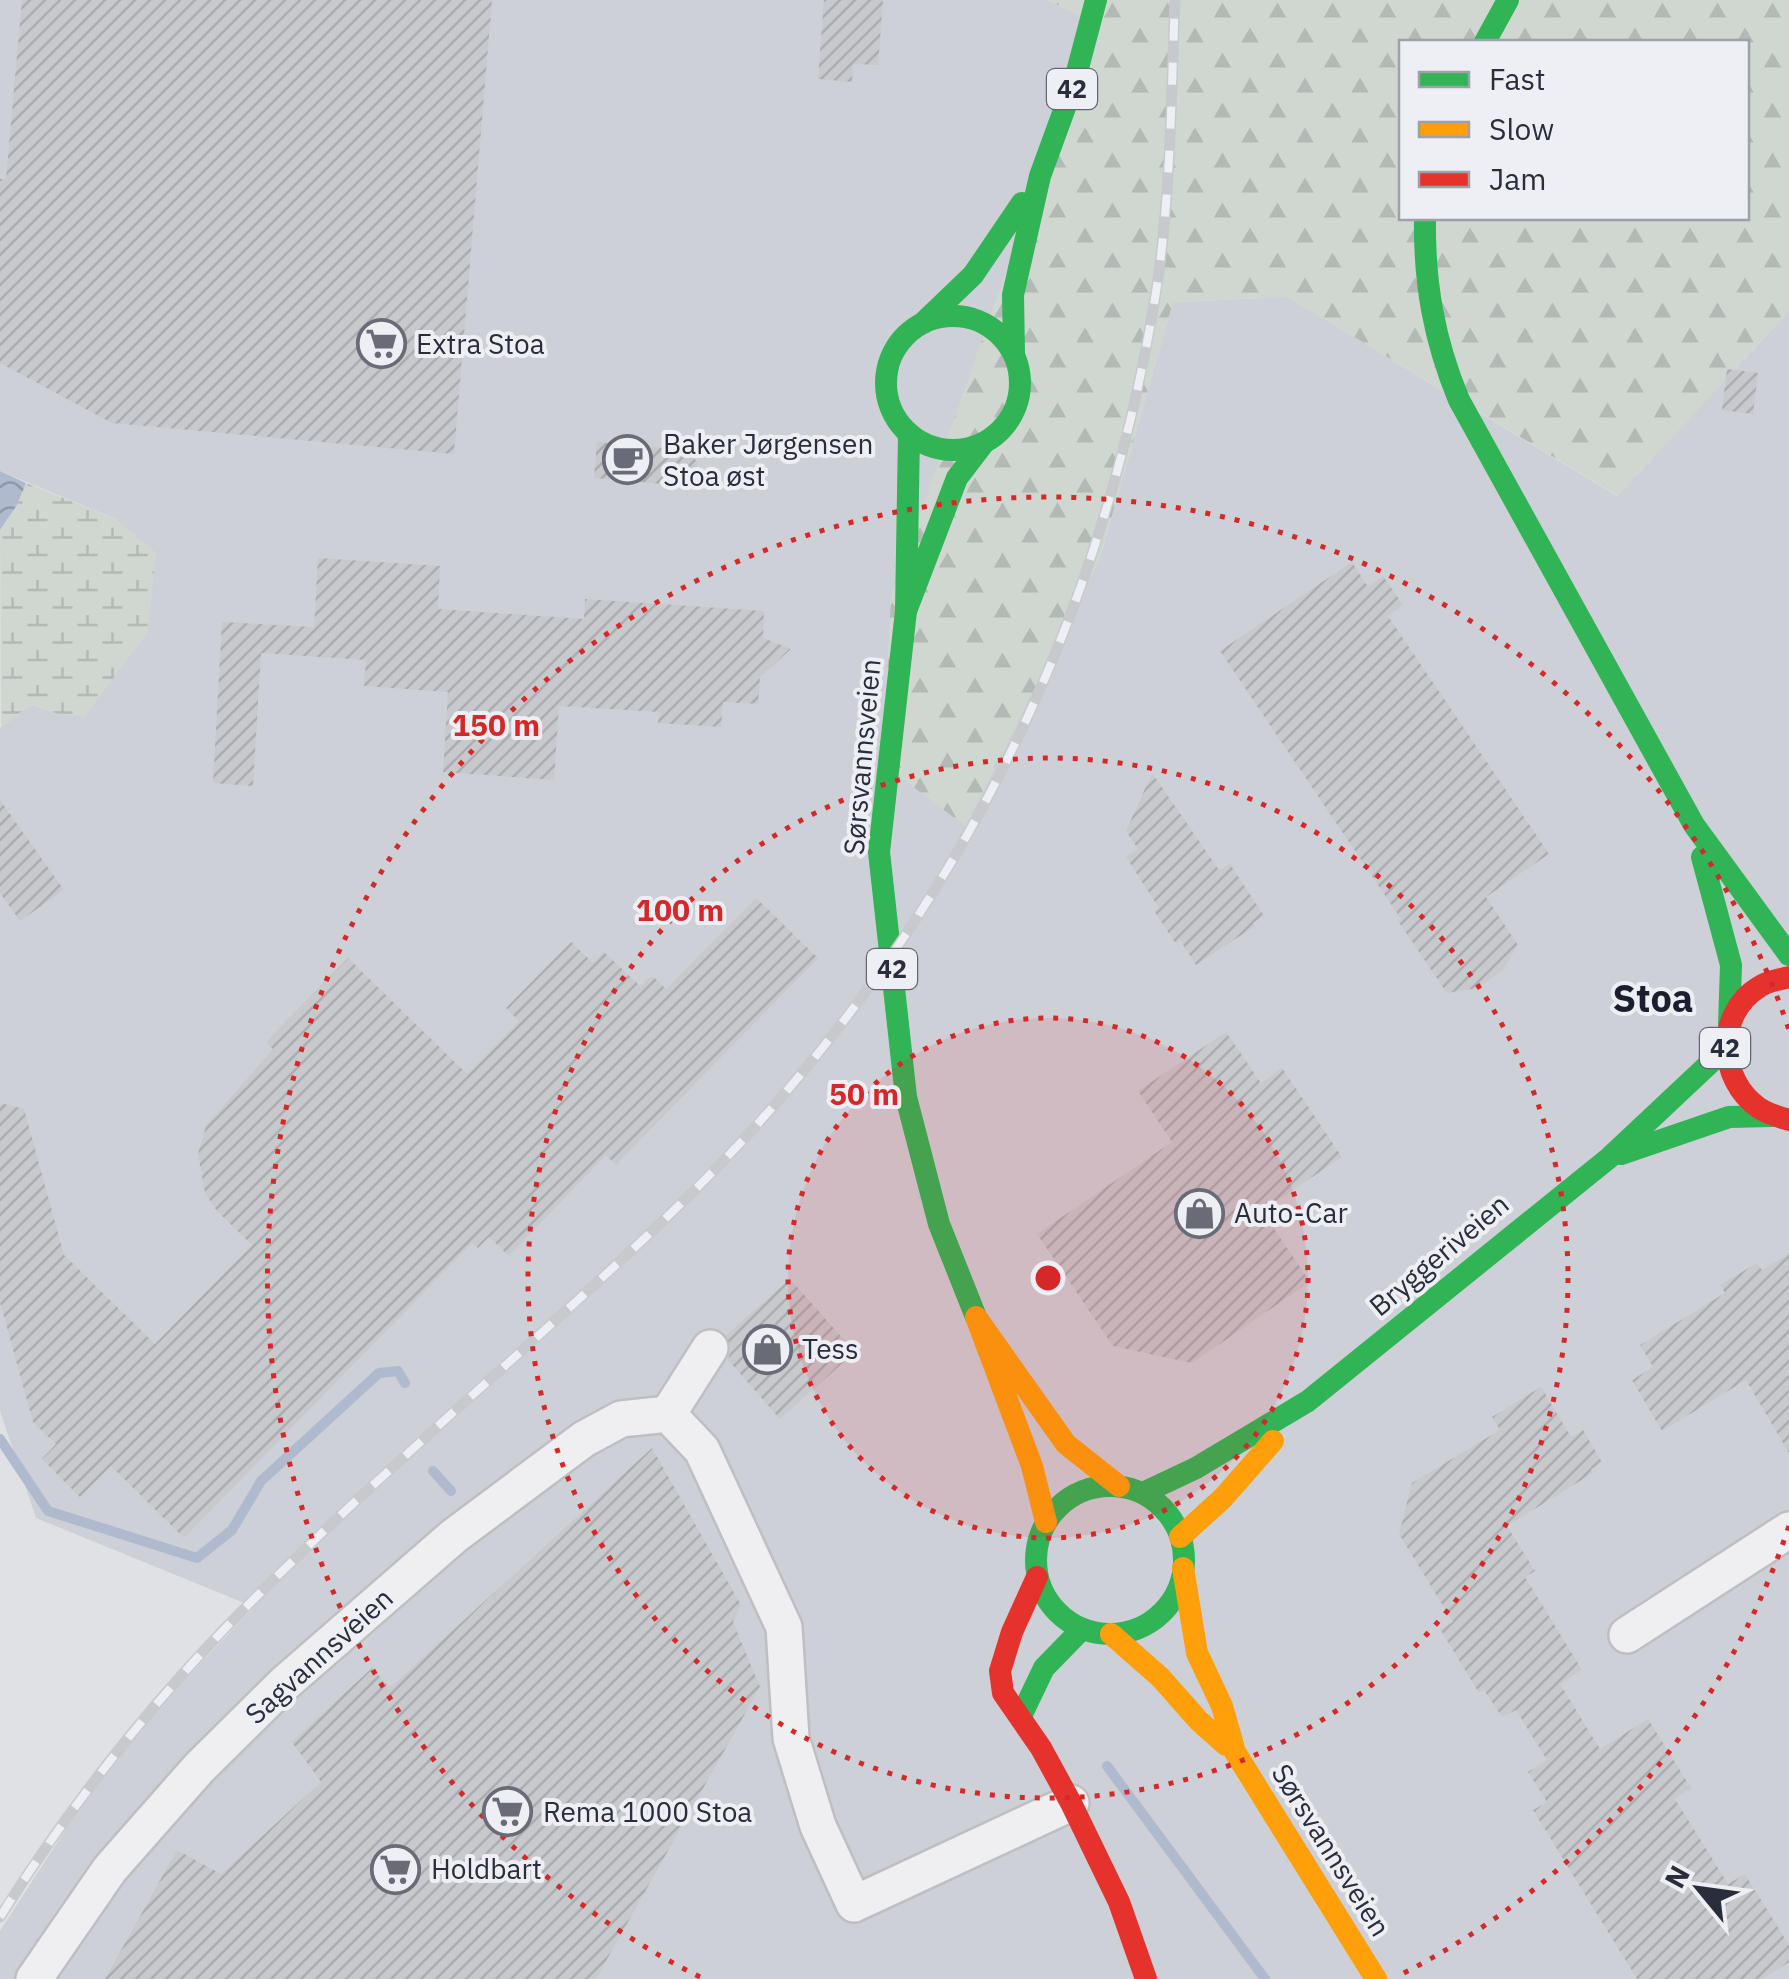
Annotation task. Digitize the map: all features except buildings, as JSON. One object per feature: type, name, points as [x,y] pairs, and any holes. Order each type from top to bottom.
[{"type":"main road","name":"42","points":[[983,444],[1000,432],[1013,415],[1020,395],[1014,353],[1013,295],[1040,176],[1074,83],[1096,0]]},
{"type":"main road","points":[[1484,40],[1491,0]]},
{"type":"main road","points":[[1485,40],[1508,0]]},
{"type":"main road","name":"42","points":[[909,434],[894,414],[887,395],[886,375],[892,356],[902,340],[973,276],[1040,176]]},
{"type":"main road","name":"42","points":[[1424,220],[1422,265],[1428,314],[1438,353],[1459,400],[1694,825],[1789,955]]},
{"type":"main road","points":[[923,323],[954,316],[985,323],[1002,336],[1014,353]]},
{"type":"main road","points":[[909,434],[945,450],[983,444]]},
{"type":"main road","name":"Sørsvannsveien","points":[[909,434],[906,611],[879,852],[906,1097],[938,1224],[1032,1466],[1046,1522]]},
{"type":"main road","name":"Sørsvannsveien","points":[[906,611],[957,478],[983,444]]},
{"type":"main road","name":"42","points":[[1694,825],[1731,965],[1725,1049],[1728,1070],[1738,1090],[1753,1106],[1781,1118]]},
{"type":"main road","name":"42","points":[[1729,1025],[1740,1004],[1758,987],[1789,977]]},
{"type":"main road","name":"Bryggeriveien","points":[[1142,1493],[1196,1468],[1308,1401],[1609,1158],[1725,1049]]},
{"type":"main road","name":"Bryggeriveien","points":[[1609,1158],[1729,1117],[1781,1118]]},
{"type":"main road","name":"Sørsvannsveien","points":[[976,1317],[1066,1444],[1119,1486]]},
{"type":"main road","name":"Bryggeriveien","points":[[1180,1536],[1223,1498],[1308,1401]]},
{"type":"main road","name":"42","points":[[1037,1577],[1038,1540],[1060,1505],[1077,1493],[1098,1486],[1119,1486],[1142,1493]]},
{"type":"main road","points":[[1037,1577],[1046,1599],[1062,1617],[1082,1629],[1111,1634],[1132,1631],[1159,1614],[1178,1589],[1183,1568],[1180,1536],[1159,1504],[1142,1493]]},
{"type":"main road","name":"Sørsvannsveien","points":[[1183,1568],[1197,1653],[1222,1706],[1234,1752]]},
{"type":"main road","points":[[1037,1577],[1012,1632],[1000,1671],[1003,1693],[1021,1716],[1072,1804],[1119,1902],[1146,1979]]},
{"type":"main road","points":[[1021,1716],[1032,1683],[1055,1651],[1082,1629]]},
{"type":"main road","name":"Sørsvannsveien","points":[[1111,1634],[1234,1752],[1376,1979]]},
{"type":"street","points":[[710,1348],[668,1414],[702,1450],[784,1627],[791,1738],[818,1826],[854,1904],[1072,1804]]},
{"type":"street","name":"Sagvannsveien","points":[[34,1979],[110,1868],[198,1768],[285,1683],[454,1536],[584,1439],[621,1419],[668,1414]]},
{"type":"street","points":[[1627,1634],[1789,1530]]},
{"type":"shaded area","name":"Stoa","points":[[0,0],[1048,0],[1084,18],[1099,561],[1173,302],[1288,297],[1617,496],[1789,311],[1789,1979],[0,1979],[0,1931],[115,1753],[254,1607],[36,1518],[0,1411],[0,728],[31,704],[61,715],[116,519],[0,471]]},
{"type":"green space","points":[[1048,0],[1789,0],[1789,311],[1618,496],[1288,297],[1173,302],[1099,561],[965,826],[883,764],[891,597],[1049,151],[1083,18]]},
{"type":"green space","points":[[26,483],[116,519],[156,553],[148,632],[85,716],[61,715],[31,704],[1,727],[0,530]]},
{"type":"water","points":[[0,471],[26,483],[0,530]]},
{"type":"waterway","points":[[0,1439],[48,1511],[197,1558],[232,1530],[261,1481],[379,1373],[398,1371],[405,1383]]},
{"type":"waterway","points":[[433,1471],[451,1491]]},
{"type":"waterway","points":[[1107,1766],[1265,1979]]},
{"type":"railway","points":[[0,1917],[55,1835],[179,1678],[350,1506],[668,1216],[762,1119],[847,1016],[923,908],[989,795],[1046,676],[1092,553],[1129,425],[1156,292],[1165,220],[1175,0]]},
{"type":"traffic: fast","points":[[1014,353],[1013,295],[1040,176],[1074,83],[1096,0]]},
{"type":"traffic: fast","points":[[1486,40],[1508,0]]},
{"type":"traffic: fast","points":[[923,323],[973,275],[1022,203]]},
{"type":"traffic: fast","points":[[1425,220],[1432,311],[1459,400],[1694,825],[1789,955]]},
{"type":"traffic: fast","points":[[953,316],[979,321],[1000,336],[1015,357],[1020,383],[1015,409],[1000,430],[979,445],[953,450],[927,445],[906,430],[891,409],[886,383],[891,357],[906,336],[927,321],[953,316]]},
{"type":"traffic: fast","points":[[909,434],[906,611],[957,478],[983,444]]},
{"type":"traffic: fast","points":[[906,611],[879,852],[906,1097],[939,1224],[976,1317]]},
{"type":"traffic: fast","points":[[1702,857],[1731,965],[1729,1025]]},
{"type":"traffic: fast","points":[[1143,1493],[1196,1468],[1308,1401],[1609,1158],[1725,1049]]},
{"type":"traffic: fast","points":[[1621,1154],[1729,1117],[1772,1116]]},
{"type":"traffic: fast","points":[[1110,1486],[1138,1492],[1162,1508],[1178,1532],[1184,1560],[1178,1588],[1162,1612],[1138,1628],[1110,1634],[1082,1628],[1058,1612],[1042,1588],[1036,1560],[1042,1532],[1058,1508],[1082,1492],[1110,1486]]},
{"type":"traffic: fast","points":[[1021,1716],[1044,1668],[1082,1629]]},
{"type":"traffic: slow","points":[[1046,1522],[1032,1466],[976,1317],[1066,1444],[1119,1486]]},
{"type":"traffic: slow","points":[[1180,1537],[1223,1498],[1273,1441]]},
{"type":"traffic: slow","points":[[1183,1568],[1197,1653],[1222,1706],[1235,1752],[1376,1979]]},
{"type":"traffic: slow","points":[[1111,1634],[1160,1677],[1226,1745]]},
{"type":"traffic: jam","points":[[1789,977],[1762,985],[1745,999],[1735,1013],[1727,1047],[1729,1065],[1745,1096],[1762,1110],[1789,1120]]},
{"type":"traffic: jam","points":[[1037,1577],[1012,1632],[1000,1671],[1003,1693],[1041,1748],[1071,1803],[1119,1902],[1146,1979]]},
{"type":"place","name":"Extra Stoa","points":[[381,344]]},
{"type":"place","name":"Baker Jørgensen Stoa øst","points":[[628,460]]},
{"type":"place","name":"Auto-Car","points":[[1199,1213]]},
{"type":"place","name":"Tess","points":[[767,1349]]},
{"type":"place","name":"Rema 1000 Stoa","points":[[508,1812]]},
{"type":"place","name":"Holdbart","points":[[396,1869]]},
{"type":"district","name":"Stoa","points":[[1653,999]]}]
